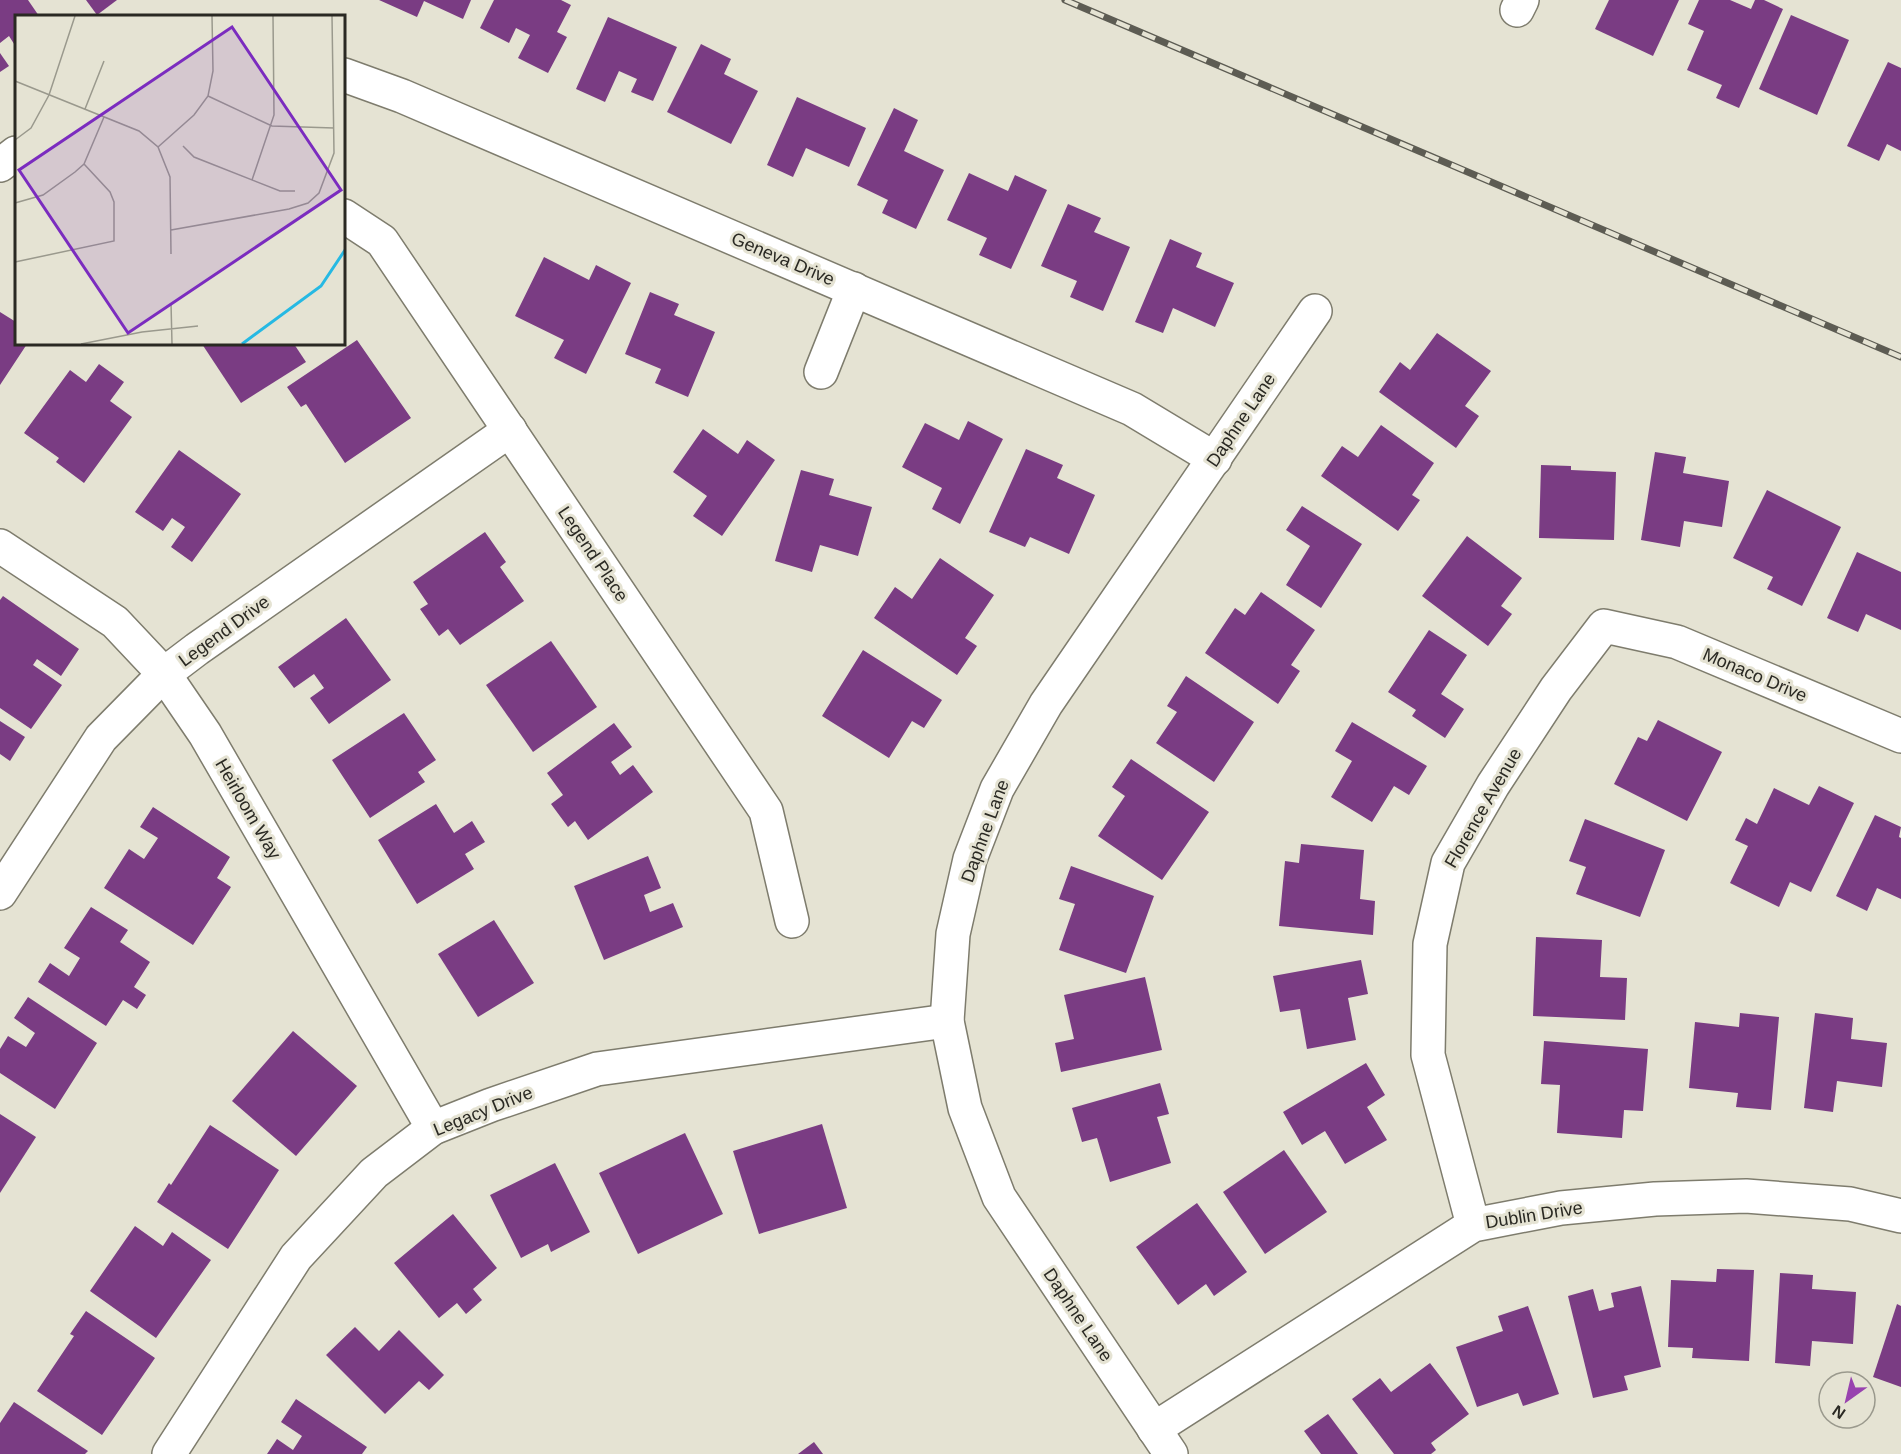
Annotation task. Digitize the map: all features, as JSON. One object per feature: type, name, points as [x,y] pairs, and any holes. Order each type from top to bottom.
[{"type":"street","name":"Geneva Drive","points":[[345,75],[402,96],[1132,409],[1215,459]]},
{"type":"street","points":[[0,165],[15,154]]},
{"type":"street","name":"Legend Place","points":[[345,217],[382,241],[766,811],[792,921]]},
{"type":"street","points":[[821,372],[854,289]]},
{"type":"street","name":"Daphne Lane","points":[[1162,1441],[999,1197],[965,1108],[947,1021],[952,934],[970,860],[997,789],[1046,704],[1315,311]]},
{"type":"street","name":"Legend Drive","points":[[0,893],[101,738],[164,674],[206,642],[510,430]]},
{"type":"street","name":"Heirloom Way","points":[[0,546],[115,622],[164,674],[205,734],[433,1128]]},
{"type":"street","name":"Monaco Drive","points":[[1604,626],[1677,642],[1901,736]]},
{"type":"street","name":"Florence Avenue","points":[[1473,1225],[1428,1055],[1430,944],[1448,863],[1499,775],[1556,689],[1604,626]]},
{"type":"street","name":"Legacy Drive","points":[[169,1454],[296,1257],[374,1173],[433,1128],[491,1105],[597,1069],[947,1021]]},
{"type":"street","name":"Dublin Drive","points":[[1162,1441],[1473,1225],[1561,1208],[1655,1199],[1746,1196],[1850,1204],[1901,1216]]},
{"type":"building","points":[[0,0],[28,0],[38,15],[15,15],[15,45],[9,36],[0,43]]},
{"type":"building","points":[[86,0],[117,0],[97,15]]},
{"type":"building","points":[[379,0],[471,0],[463,19],[424,1],[417,17]]},
{"type":"building","points":[[494,0],[561,0],[571,5],[557,32],[567,37],[548,73],[518,58],[530,35],[516,28],[509,43],[480,28]]},
{"type":"building","points":[[1609,0],[1679,0],[1653,56],[1595,29]]},
{"type":"building","points":[[1699,0],[1730,0],[1751,9],[1755,0],[1764,0],[1783,9],[1739,108],[1716,98],[1722,85],[1687,70],[1704,31],[1688,24]]},
{"type":"building","points":[[1791,15],[1849,40],[1817,115],[1759,89]]},
{"type":"building","points":[[608,17],[677,47],[653,101],[631,92],[637,79],[619,71],[605,102],[576,89]]},
{"type":"building","points":[[701,44],[731,59],[724,74],[758,91],[731,144],[667,112]]},
{"type":"building","points":[[0,53],[9,66],[0,72]]},
{"type":"building","points":[[1888,62],[1901,68],[1901,151],[1887,144],[1879,161],[1847,146]]},
{"type":"building","points":[[797,97],[866,128],[849,167],[806,148],[793,177],[767,165]]},
{"type":"building","points":[[894,108],[918,120],[904,151],[944,170],[916,229],[882,213],[888,200],[857,185]]},
{"type":"building","points":[[969,173],[1008,191],[1015,175],[1047,190],[1011,269],[979,255],[987,238],[947,220]]},
{"type":"building","points":[[1068,204],[1101,218],[1094,232],[1130,247],[1103,311],[1070,297],[1077,281],[1041,266]]},
{"type":"building","points":[[1170,239],[1202,253],[1196,267],[1234,283],[1215,327],[1173,308],[1163,333],[1135,322]]},
{"type":"building","points":[[544,257],[589,280],[596,265],[631,283],[586,374],[554,358],[564,340],[515,316]]},
{"type":"building","points":[[650,292],[679,304],[674,315],[715,332],[688,397],[655,383],[661,369],[625,354]]},
{"type":"building","points":[[0,312],[15,321],[15,345],[26,345],[0,385]]},
{"type":"building","points":[[1437,333],[1491,371],[1465,406],[1479,416],[1456,448],[1379,392],[1400,362],[1410,370]]},
{"type":"building","points":[[357,340],[411,418],[345,463],[306,404],[301,407],[287,387]]},
{"type":"building","points":[[203,345],[295,345],[306,362],[241,403]]},
{"type":"building","points":[[99,364],[124,382],[110,401],[132,417],[84,483],[56,462],[59,458],[24,433],[70,370],[86,382]]},
{"type":"building","points":[[968,421],[1003,439],[960,524],[932,509],[942,488],[902,467],[925,423],[959,440]]},
{"type":"building","points":[[1381,425],[1434,463],[1412,495],[1420,500],[1398,531],[1321,476],[1342,446],[1358,457]]},
{"type":"building","points":[[703,429],[738,454],[747,440],[775,460],[722,536],[693,516],[707,496],[673,472]]},
{"type":"building","points":[[1026,449],[1063,465],[1057,478],[1095,495],[1069,554],[1030,537],[1025,547],[989,532]]},
{"type":"building","points":[[179,450],[241,494],[192,562],[171,547],[185,527],[172,518],[163,531],[135,512]]},
{"type":"building","points":[[1655,452],[1686,457],[1683,473],[1729,481],[1722,527],[1684,521],[1680,547],[1641,540]]},
{"type":"building","points":[[1541,465],[1571,466],[1571,470],[1616,472],[1614,540],[1539,538]]},
{"type":"building","points":[[801,470],[834,479],[829,495],[872,507],[858,556],[820,545],[812,572],[775,561]]},
{"type":"building","points":[[1767,490],[1841,527],[1802,606],[1767,589],[1773,577],[1733,558]]},
{"type":"building","points":[[1302,506],[1362,544],[1321,608],[1286,585],[1310,546],[1286,530]]},
{"type":"building","points":[[485,532],[506,562],[500,567],[524,601],[460,645],[448,629],[439,636],[420,609],[428,604],[413,582]]},
{"type":"building","points":[[1467,536],[1522,578],[1501,606],[1512,614],[1488,646],[1422,596]]},
{"type":"building","points":[[1857,552],[1901,572],[1901,630],[1866,614],[1858,632],[1827,618]]},
{"type":"building","points":[[940,558],[994,595],[965,638],[977,646],[957,675],[874,618],[895,587],[912,599]]},
{"type":"building","points":[[1261,592],[1315,630],[1291,665],[1300,671],[1278,704],[1205,653],[1235,608],[1245,615]]},
{"type":"building","points":[[3,596],[79,649],[61,676],[37,659],[33,665],[62,685],[31,729],[0,708],[0,600]]},
{"type":"building","points":[[346,618],[391,680],[329,724],[310,698],[324,688],[314,674],[294,688],[278,667]]},
{"type":"building","points":[[1429,630],[1467,655],[1441,694],[1464,709],[1445,738],[1412,716],[1416,710],[1388,692]]},
{"type":"building","points":[[551,641],[597,707],[533,752],[486,685]]},
{"type":"building","points":[[863,650],[942,700],[924,728],[912,721],[889,758],[822,716]]},
{"type":"building","points":[[1186,676],[1254,722],[1214,782],[1156,743],[1177,712],[1167,706]]},
{"type":"building","points":[[404,713],[436,760],[418,772],[425,782],[370,818],[332,760]]},
{"type":"building","points":[[1658,720],[1722,752],[1687,821],[1614,784],[1638,737],[1647,741]]},
{"type":"building","points":[[0,721],[25,737],[10,761],[0,754]]},
{"type":"building","points":[[1352,722],[1427,766],[1409,795],[1394,786],[1372,822],[1331,797],[1352,761],[1335,751]]},
{"type":"building","points":[[614,723],[632,747],[611,762],[620,775],[633,765],[653,792],[588,840],[575,821],[568,827],[551,804],[563,795],[547,773]]},
{"type":"building","points":[[1131,759],[1209,812],[1162,880],[1098,836],[1125,796],[1112,787]]},
{"type":"building","points":[[1819,786],[1854,803],[1811,892],[1790,882],[1779,907],[1730,883],[1748,846],[1735,840],[1746,818],[1757,824],[1774,788],[1809,805]]},
{"type":"building","points":[[436,804],[454,833],[472,821],[485,842],[465,854],[474,869],[417,904],[378,840]]},
{"type":"building","points":[[153,807],[230,857],[217,878],[231,887],[193,945],[104,888],[129,849],[144,859],[158,838],[140,827]]},
{"type":"building","points":[[1875,815],[1901,827],[1899,837],[1901,838],[1901,899],[1877,888],[1867,911],[1836,896]]},
{"type":"building","points":[[1585,819],[1665,850],[1640,917],[1576,894],[1586,867],[1569,861]]},
{"type":"building","points":[[1301,844],[1364,850],[1360,899],[1375,901],[1373,935],[1279,926],[1285,861],[1299,863]]},
{"type":"building","points":[[648,856],[661,888],[644,895],[650,912],[673,903],[683,927],[604,960],[574,886]]},
{"type":"building","points":[[1071,866],[1154,896],[1126,973],[1059,950],[1075,904],[1059,899]]},
{"type":"building","points":[[91,907],[128,930],[120,942],[150,962],[134,987],[146,995],[137,1009],[123,1000],[106,1026],[38,982],[50,963],[69,976],[80,958],[64,948]]},
{"type":"building","points":[[494,920],[534,983],[478,1017],[438,954]]},
{"type":"building","points":[[1536,937],[1602,940],[1600,977],[1627,978],[1625,1020],[1533,1016]]},
{"type":"building","points":[[1361,960],[1368,994],[1348,998],[1356,1040],[1307,1049],[1300,1009],[1280,1012],[1273,976]]},
{"type":"building","points":[[1145,977],[1162,1050],[1061,1072],[1055,1043],[1074,1039],[1064,995]]},
{"type":"building","points":[[28,997],[97,1043],[55,1109],[0,1073],[0,1049],[8,1036],[26,1047],[35,1033],[14,1018]]},
{"type":"building","points":[[1740,1013],[1779,1017],[1771,1110],[1736,1107],[1738,1093],[1689,1088],[1695,1022],[1739,1027]]},
{"type":"building","points":[[1815,1013],[1853,1018],[1851,1039],[1887,1043],[1882,1087],[1837,1081],[1833,1112],[1804,1108]]},
{"type":"building","points":[[293,1031],[357,1086],[296,1156],[232,1101]]},
{"type":"building","points":[[1544,1041],[1648,1049],[1643,1111],[1624,1110],[1622,1138],[1557,1133],[1560,1085],[1541,1084]]},
{"type":"building","points":[[1366,1063],[1385,1095],[1367,1107],[1387,1140],[1345,1164],[1325,1131],[1302,1145],[1283,1112]]},
{"type":"building","points":[[1160,1083],[1169,1114],[1157,1117],[1171,1163],[1110,1182],[1097,1138],[1082,1142],[1072,1108]]},
{"type":"building","points":[[0,1114],[36,1137],[0,1193]]},
{"type":"building","points":[[822,1124],[847,1208],[759,1234],[733,1151]]},
{"type":"building","points":[[210,1125],[279,1170],[228,1249],[157,1202],[169,1183],[171,1185]]},
{"type":"building","points":[[685,1133],[723,1214],[638,1254],[599,1173]]},
{"type":"building","points":[[1284,1150],[1327,1212],[1265,1254],[1223,1192]]},
{"type":"building","points":[[555,1163],[590,1232],[551,1252],[548,1244],[521,1258],[490,1195]]},
{"type":"building","points":[[1197,1203],[1247,1272],[1214,1296],[1206,1284],[1178,1305],[1136,1247]]},
{"type":"building","points":[[453,1214],[497,1268],[473,1289],[482,1300],[466,1314],[457,1303],[439,1318],[394,1263]]},
{"type":"building","points":[[135,1226],[163,1246],[172,1232],[211,1260],[156,1338],[90,1291]]},
{"type":"building","points":[[1717,1269],[1754,1270],[1749,1361],[1692,1358],[1693,1348],[1668,1347],[1671,1280],[1716,1282]]},
{"type":"building","points":[[1780,1273],[1813,1275],[1812,1289],[1856,1292],[1853,1344],[1812,1341],[1810,1366],[1775,1363]]},
{"type":"building","points":[[1641,1286],[1661,1367],[1624,1376],[1628,1390],[1593,1398],[1568,1296],[1593,1289],[1599,1311],[1614,1307],[1611,1293]]},
{"type":"building","points":[[1897,1304],[1901,1306],[1901,1387],[1877,1378],[1875,1370]]},
{"type":"building","points":[[1528,1306],[1559,1394],[1523,1406],[1518,1393],[1477,1407],[1456,1347],[1503,1331],[1498,1316]]},
{"type":"building","points":[[86,1311],[155,1358],[102,1435],[37,1391],[74,1336],[70,1334]]},
{"type":"building","points":[[355,1327],[379,1351],[399,1330],[444,1375],[429,1390],[419,1381],[385,1414],[326,1355]]},
{"type":"building","points":[[1430,1363],[1469,1414],[1431,1443],[1436,1450],[1431,1454],[1394,1454],[1352,1399],[1380,1378],[1391,1392]]},
{"type":"building","points":[[296,1399],[367,1447],[362,1454],[267,1454],[277,1439],[293,1450],[302,1436],[281,1422]]},
{"type":"building","points":[[14,1402],[88,1451],[85,1454],[0,1454],[0,1423]]},
{"type":"building","points":[[1328,1414],[1358,1454],[1321,1454],[1304,1431]]},
{"type":"building","points":[[814,1442],[823,1454],[798,1454]]},
{"type":"railway","points":[[1065,0],[1901,357]]}]
